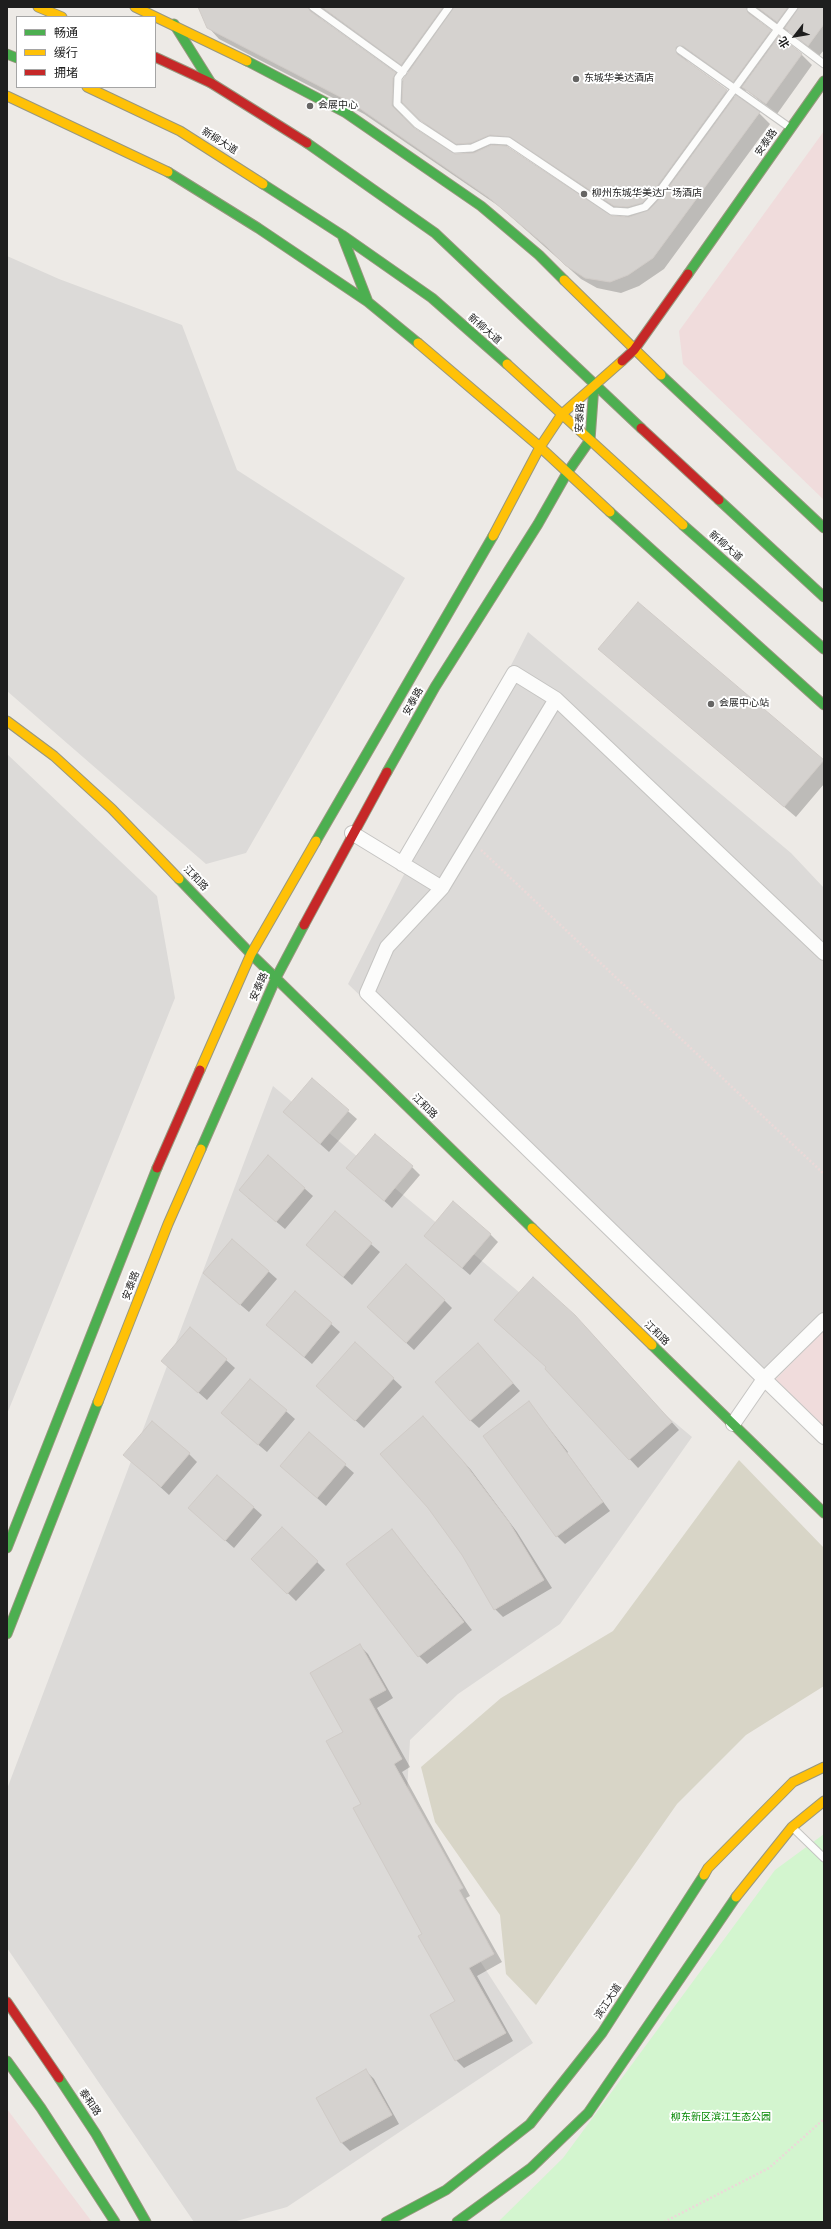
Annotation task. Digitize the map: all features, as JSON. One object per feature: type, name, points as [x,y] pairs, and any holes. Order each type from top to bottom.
[{"type":"main road","points":[[38,7],[60,16]]},
{"type":"main road","points":[[141,8],[346,113],[469,198],[539,255],[634,350],[824,528]]},
{"type":"main road","points":[[174,24],[211,83]]},
{"type":"main road","points":[[156,57],[211,83],[329,157],[435,233],[594,385],[824,597]]},
{"type":"main road","name":"安泰路","points":[[7,1548],[160,1162],[251,954],[511,504],[540,447],[562,414],[634,350],[824,81]]},
{"type":"main road","name":"新柳大道","points":[[89,88],[180,131],[342,235],[432,298],[562,414],[639,487],[824,649]]},
{"type":"main road","points":[[7,96],[91,134],[178,177],[258,228],[368,302],[470,386],[540,447],[824,705]]},
{"type":"main road","points":[[342,235],[368,302]]},
{"type":"main road","name":"安泰路","points":[[7,1634],[168,1224],[276,978],[352,833],[435,686],[538,524],[567,473],[590,440],[594,385]]},
{"type":"main road","name":"江和路","points":[[7,721],[54,756],[112,809],[251,954],[824,1513]]},
{"type":"main road","name":"滨江大道","points":[[386,2222],[446,2190],[530,2124],[602,2033],[708,1868],[793,1782],[824,1767]]},
{"type":"main road","points":[[457,2222],[531,2168],[588,2113],[723,1914],[792,1826],[824,1801]]},
{"type":"main road","name":"泰和路","points":[[7,2002],[96,2134],[146,2222]]},
{"type":"main road","points":[[7,2062],[41,2108],[115,2222]]},
{"type":"street","points":[[402,864],[514,673],[556,699],[824,953]]},
{"type":"street","points":[[556,699],[442,888],[386,947],[367,993],[824,1437]]},
{"type":"street","points":[[352,833],[442,888]]},
{"type":"street","points":[[733,1424],[764,1379],[824,1320]]},
{"type":"lane","points":[[313,7],[403,72]]},
{"type":"lane","points":[[449,7],[398,78],[397,104],[417,124],[455,149],[472,148],[490,140],[508,141],[612,211],[628,212],[645,207],[659,192],[794,7]]},
{"type":"lane","points":[[751,9],[824,64]]},
{"type":"lane","points":[[680,50],[735,88],[790,129]]},
{"type":"lane","points":[[792,1826],[824,1858]]},
{"type":"path","points":[[471,840],[824,1174]]},
{"type":"path","points":[[664,2222],[770,2168],[824,2119]]},
{"type":"shaded area","points":[[824,131],[824,500],[683,364],[679,331]]},
{"type":"shaded area","points":[[7,256],[59,279],[182,325],[237,470],[405,578],[246,853],[206,864],[7,691]]},
{"type":"shaded area","points":[[528,632],[791,853],[824,888],[824,1330],[768,1387],[348,984]]},
{"type":"shaded area","points":[[7,754],[157,896],[175,998],[7,1414]]},
{"type":"shaded area","points":[[273,1086],[692,1437],[560,1624],[458,1694],[410,1740],[404,1843],[533,2043],[287,2207],[233,2222],[194,2222],[7,1948],[7,1789]]},
{"type":"shaded area","points":[[824,1330],[824,1446],[768,1387]]},
{"type":"shaded area","points":[[739,1460],[824,1548],[824,1686],[746,1735],[677,1804],[536,2005],[506,1974],[500,1915],[435,1822],[421,1767],[501,1698],[613,1631]]},
{"type":"shaded area","points":[[7,2109],[92,2222],[7,2222]]},
{"type":"green space","name":"柳东新区滨江生态公园","points":[[824,1834],[824,2222],[498,2222],[563,2158],[775,1870]]},
{"type":"building","points":[[198,7],[308,7],[310,11],[396,73],[393,78],[392,106],[414,128],[455,154],[474,153],[491,145],[506,146],[612,216],[629,217],[649,210],[663,195],[736,95],[760,112],[653,258],[628,275],[610,282],[585,278],[565,265],[546,246],[488,197],[352,103],[207,28]]},
{"type":"building","points":[[322,7],[443,7],[401,65]]},
{"type":"building","points":[[454,7],[747,7],[748,13],[771,30],[733,82],[683,46],[676,47],[677,54],[727,90],[655,189],[642,203],[627,207],[614,206],[510,137],[490,135],[471,143],[456,144],[420,120],[402,102],[403,80]]},
{"type":"building","points":[[757,7],[788,7],[777,22]]},
{"type":"building","points":[[799,7],[824,7],[824,24],[808,46],[785,28]]},
{"type":"building","points":[[779,36],[802,54],[766,104],[742,87]]},
{"type":"building","name":"会展中心站","points":[[638,602],[824,760],[784,807],[598,649]]},
{"type":"building","points":[[312,1078],[349,1110],[320,1144],[283,1112]]},
{"type":"building","points":[[375,1134],[413,1166],[384,1201],[346,1168]]},
{"type":"building","points":[[268,1155],[305,1188],[276,1222],[239,1190]]},
{"type":"building","points":[[453,1201],[491,1234],[462,1268],[424,1236]]},
{"type":"building","points":[[335,1211],[372,1243],[343,1277],[306,1245]]},
{"type":"building","points":[[232,1239],[269,1271],[240,1305],[203,1273]]},
{"type":"building","points":[[406,1264],[445,1300],[406,1343],[367,1307]]},
{"type":"building","points":[[533,1277],[575,1315],[672,1422],[629,1460],[545,1369],[546,1367],[494,1320]]},
{"type":"building","points":[[295,1291],[332,1323],[304,1357],[266,1325]]},
{"type":"building","points":[[190,1327],[227,1359],[198,1393],[161,1361]]},
{"type":"building","points":[[355,1342],[394,1378],[355,1421],[316,1386]]},
{"type":"building","points":[[478,1343],[513,1383],[470,1421],[435,1382]]},
{"type":"building","points":[[250,1379],[287,1410],[258,1445],[221,1413]]},
{"type":"building","points":[[529,1401],[603,1502],[556,1537],[483,1436]]},
{"type":"building","points":[[423,1416],[463,1461],[509,1522],[544,1580],[494,1610],[462,1555],[428,1508],[380,1454]]},
{"type":"building","points":[[152,1421],[190,1453],[161,1487],[123,1455]]},
{"type":"building","points":[[309,1432],[346,1464],[317,1498],[280,1466]]},
{"type":"building","points":[[217,1475],[254,1507],[225,1541],[188,1508]]},
{"type":"building","points":[[282,1527],[318,1561],[287,1594],[251,1559]]},
{"type":"building","points":[[392,1529],[464,1622],[418,1657],[346,1564]]},
{"type":"building","points":[[360,1644],[386,1690],[369,1699],[402,1759],[394,1764],[463,1888],[459,1890],[494,1954],[469,1968],[506,2033],[455,2061],[430,2015],[455,2001],[418,1936],[422,1934],[353,1808],[361,1804],[326,1741],[343,1732],[310,1673]]},
{"type":"building","points":[[366,2069],[392,2115],[341,2143],[316,2098]]},
{"type":"traffic: fast","points":[[174,24],[211,83]]},
{"type":"traffic: fast","points":[[7,54],[16,58]]},
{"type":"traffic: fast","points":[[247,61],[346,113],[481,206],[539,255],[564,280]]},
{"type":"traffic: fast","points":[[688,274],[824,81]]},
{"type":"traffic: fast","points":[[307,143],[435,233],[641,428]]},
{"type":"traffic: fast","points":[[168,172],[258,228],[368,302],[418,343]]},
{"type":"traffic: fast","points":[[263,184],[342,235],[432,298],[507,364]]},
{"type":"traffic: fast","points":[[342,235],[368,302]]},
{"type":"traffic: fast","points":[[661,375],[824,528]]},
{"type":"traffic: fast","points":[[387,772],[435,687],[538,524],[567,473],[590,440],[594,385]]},
{"type":"traffic: fast","points":[[719,500],[824,597]]},
{"type":"traffic: fast","points":[[610,512],[824,705]]},
{"type":"traffic: fast","points":[[683,525],[824,649]]},
{"type":"traffic: fast","points":[[316,841],[493,536]]},
{"type":"traffic: fast","points":[[179,879],[251,954],[532,1228]]},
{"type":"traffic: fast","points":[[201,1149],[276,978],[304,925]]},
{"type":"traffic: fast","points":[[7,1548],[157,1168]]},
{"type":"traffic: fast","points":[[652,1345],[824,1513]]},
{"type":"traffic: fast","points":[[7,1634],[98,1402]]},
{"type":"traffic: fast","points":[[386,2222],[446,2190],[530,2124],[602,2033],[704,1875]]},
{"type":"traffic: fast","points":[[457,2222],[531,2168],[588,2113],[736,1897]]},
{"type":"traffic: fast","points":[[7,2061],[41,2108],[115,2222]]},
{"type":"traffic: fast","points":[[59,2078],[96,2134],[146,2222]]},
{"type":"traffic: slow","points":[[38,7],[60,16]]},
{"type":"traffic: slow","points":[[135,7],[154,16]]},
{"type":"traffic: slow","points":[[156,17],[247,61]]},
{"type":"traffic: slow","points":[[89,88],[180,131],[263,184]]},
{"type":"traffic: slow","points":[[7,96],[168,172]]},
{"type":"traffic: slow","points":[[564,280],[661,375]]},
{"type":"traffic: slow","points":[[418,343],[540,447],[610,512]]},
{"type":"traffic: slow","points":[[493,536],[540,447],[562,414],[622,361]]},
{"type":"traffic: slow","points":[[507,364],[683,525]]},
{"type":"traffic: slow","points":[[7,721],[54,756],[112,809],[179,879]]},
{"type":"traffic: slow","points":[[200,1070],[251,954],[316,841]]},
{"type":"traffic: slow","points":[[98,1402],[168,1224],[201,1149]]},
{"type":"traffic: slow","points":[[532,1228],[652,1345]]},
{"type":"traffic: slow","points":[[704,1875],[708,1868],[793,1782],[824,1767]]},
{"type":"traffic: slow","points":[[736,1897],[792,1827],[824,1801]]},
{"type":"traffic: jam","points":[[156,57],[211,83],[307,143]]},
{"type":"traffic: jam","points":[[622,361],[634,350],[688,274]]},
{"type":"traffic: jam","points":[[641,428],[719,500]]},
{"type":"traffic: jam","points":[[304,925],[387,772]]},
{"type":"traffic: jam","points":[[157,1168],[200,1070]]},
{"type":"traffic: jam","points":[[7,2002],[59,2078]]},
{"type":"place","name":"东城华美达酒店","points":[[576,79]]},
{"type":"place","name":"会展中心","points":[[310,106]]},
{"type":"place","name":"柳州东城华美达广场酒店","points":[[584,194]]},
{"type":"place","name":"会展中心站","points":[[711,704]]}]
